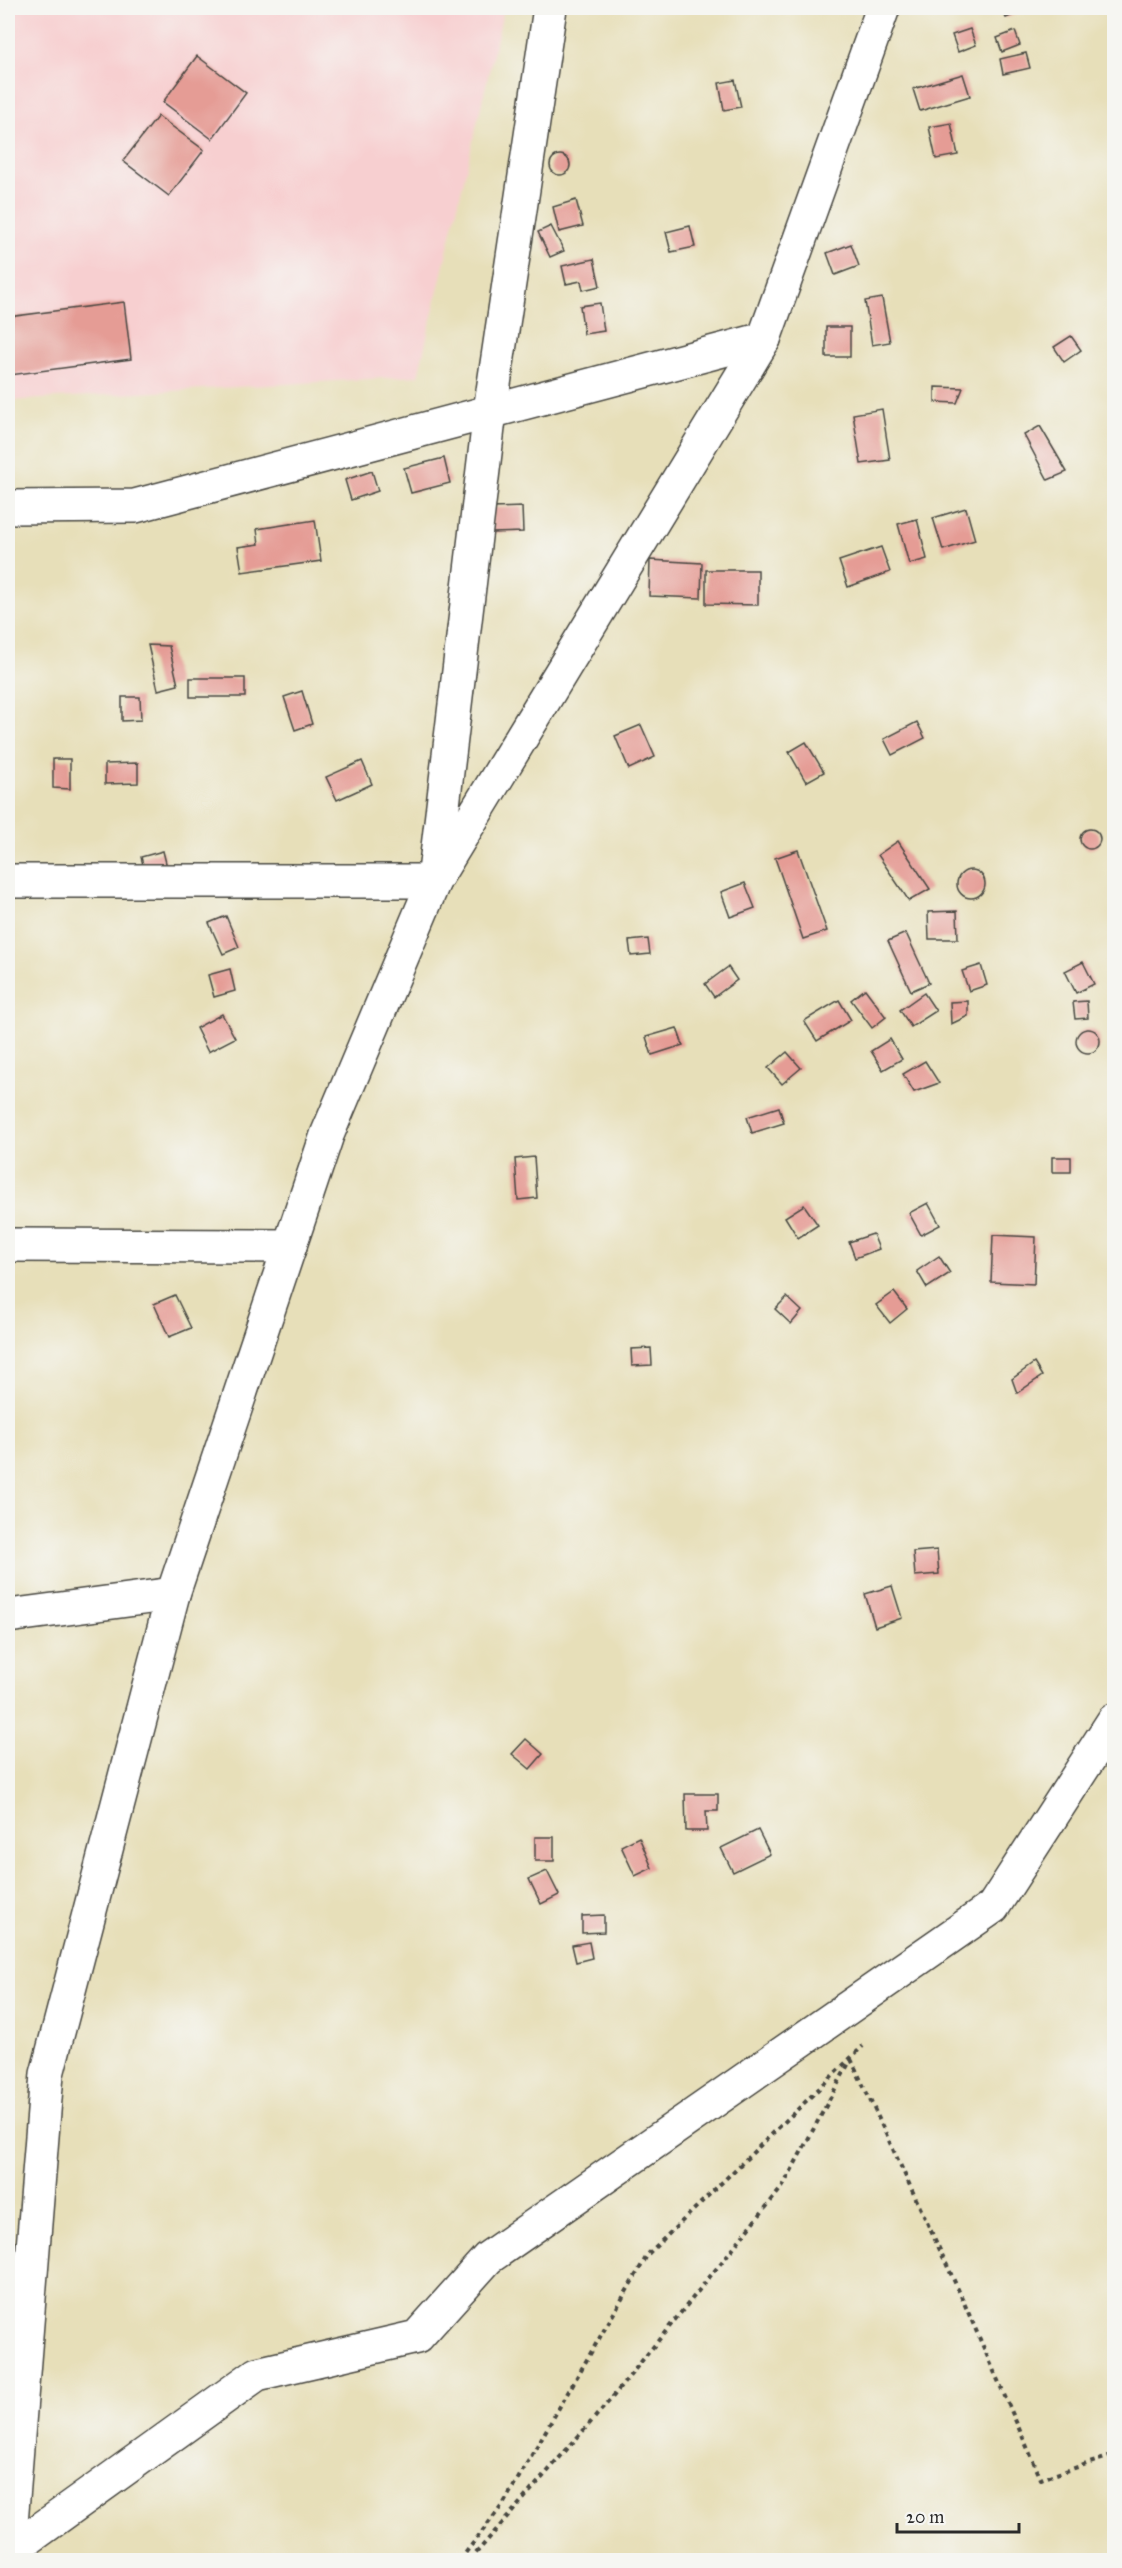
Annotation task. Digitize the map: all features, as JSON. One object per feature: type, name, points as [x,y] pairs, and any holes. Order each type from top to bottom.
[{"type":"street","points":[[434,881],[490,411],[550,8]]},
{"type":"street","points":[[8,2560],[46,2074],[173,1594],[327,1135],[434,881],[764,339],[883,8]]},
{"type":"street","points":[[8,507],[135,506],[764,339]]},
{"type":"street","points":[[8,881],[434,881]]},
{"type":"street","points":[[8,1245],[290,1246]]},
{"type":"street","points":[[8,1616],[173,1594]]},
{"type":"street","points":[[8,2553],[257,2374],[417,2337],[488,2258],[993,1907],[1114,1720]]},
{"type":"path","points":[[460,2560],[504,2503],[648,2254],[866,2042]]},
{"type":"path","points":[[851,2059],[958,2289],[1041,2479],[1114,2455]]},
{"type":"path","points":[[470,2560],[611,2399],[783,2186],[851,2059]]},
{"type":"shaded area","points":[[8,8],[504,8],[418,376],[8,401]]},
{"type":"building","points":[[1001,8],[1018,8],[1020,12],[1006,18]]},
{"type":"building","points":[[970,29],[976,45],[958,52],[952,35]]},
{"type":"building","points":[[1015,31],[1020,45],[1002,52],[997,38]]},
{"type":"building","points":[[1026,53],[1030,68],[1003,74],[1000,59]]},
{"type":"building","points":[[197,56],[246,93],[212,139],[163,102]]},
{"type":"building","points":[[963,74],[970,96],[920,111],[913,89]]},
{"type":"building","points":[[735,80],[741,107],[724,110],[719,83]]},
{"type":"building","points":[[158,116],[204,150],[169,196],[123,161]]},
{"type":"building","points":[[951,123],[958,155],[936,159],[929,127]]},
{"type":"building","points":[[560,155],[567,158],[570,165],[567,172],[560,175],[553,172],[550,165],[553,158]]},
{"type":"building","points":[[576,200],[583,226],[559,232],[553,207]]},
{"type":"building","points":[[551,226],[564,251],[550,257],[538,232]]},
{"type":"building","points":[[690,226],[695,247],[671,252],[666,232]]},
{"type":"building","points":[[851,244],[859,266],[835,275],[827,253]]},
{"type":"building","points":[[594,259],[600,286],[583,290],[581,281],[566,284],[562,266]]},
{"type":"building","points":[[882,298],[890,342],[872,345],[865,301]]},
{"type":"building","points":[[124,302],[131,359],[10,375],[8,317]]},
{"type":"building","points":[[600,303],[604,331],[584,334],[580,306]]},
{"type":"building","points":[[826,327],[850,327],[850,357],[826,357]]},
{"type":"building","points":[[1071,336],[1081,350],[1064,362],[1054,347]]},
{"type":"building","points":[[935,387],[963,388],[957,403],[935,402]]},
{"type":"building","points":[[882,409],[890,460],[861,464],[853,414]]},
{"type":"building","points":[[1040,426],[1067,472],[1048,480],[1024,435]]},
{"type":"building","points":[[444,458],[450,483],[411,493],[404,468]]},
{"type":"building","points":[[372,471],[378,491],[351,500],[345,480]]},
{"type":"building","points":[[522,507],[523,532],[492,533],[491,508]]},
{"type":"building","points":[[966,508],[975,540],[943,550],[933,518]]},
{"type":"building","points":[[917,519],[927,559],[909,564],[898,524]]},
{"type":"building","points":[[315,520],[321,561],[242,572],[238,547],[259,544],[257,529]]},
{"type":"building","points":[[881,547],[890,572],[848,587],[839,561]]},
{"type":"building","points":[[650,560],[702,563],[701,598],[649,596]]},
{"type":"building","points":[[706,570],[758,570],[758,605],[706,604]]},
{"type":"building","points":[[148,645],[169,646],[178,685],[158,690]]},
{"type":"building","points":[[190,678],[245,678],[245,697],[190,697]]},
{"type":"building","points":[[302,691],[312,724],[295,730],[284,697]]},
{"type":"building","points":[[122,697],[140,697],[141,720],[122,721]]},
{"type":"building","points":[[917,722],[925,738],[892,755],[884,739]]},
{"type":"building","points":[[641,725],[655,757],[629,769],[615,736]]},
{"type":"building","points":[[806,742],[824,772],[806,782],[789,752]]},
{"type":"building","points":[[53,759],[70,759],[70,789],[53,788]]},
{"type":"building","points":[[362,761],[372,784],[337,800],[326,777]]},
{"type":"building","points":[[138,763],[138,783],[105,784],[105,764]]},
{"type":"building","points":[[1090,829],[1097,832],[1100,839],[1097,846],[1090,849],[1083,846],[1080,839],[1083,832]]},
{"type":"building","points":[[898,841],[930,889],[909,901],[878,855]]},
{"type":"building","points":[[798,850],[827,931],[803,939],[775,858]]},
{"type":"building","points":[[163,851],[168,871],[146,876],[141,857]]},
{"type":"building","points":[[971,870],[981,874],[985,884],[981,894],[971,898],[961,894],[957,884],[961,874]]},
{"type":"building","points":[[745,883],[755,908],[730,917],[721,892]]},
{"type":"building","points":[[957,911],[958,939],[929,939],[928,912]]},
{"type":"building","points":[[226,916],[239,947],[223,954],[209,923]]},
{"type":"building","points":[[906,933],[929,983],[911,991],[888,941]]},
{"type":"building","points":[[648,939],[650,954],[631,956],[629,941]]},
{"type":"building","points":[[1083,962],[1094,984],[1076,993],[1065,971]]},
{"type":"building","points":[[981,965],[987,985],[969,991],[962,971]]},
{"type":"building","points":[[728,967],[737,980],[714,997],[705,984]]},
{"type":"building","points":[[230,969],[235,991],[214,997],[208,975]]},
{"type":"building","points":[[865,989],[886,1017],[872,1028],[851,1000]]},
{"type":"building","points":[[924,993],[936,1011],[911,1027],[900,1010]]},
{"type":"building","points":[[839,1000],[851,1020],[817,1041],[804,1021]]},
{"type":"building","points":[[968,1001],[968,1016],[951,1024],[950,1002]]},
{"type":"building","points":[[1087,1001],[1088,1018],[1075,1019],[1073,1002]]},
{"type":"building","points":[[222,1014],[235,1038],[208,1052],[196,1028]]},
{"type":"building","points":[[677,1028],[683,1045],[652,1055],[646,1037]]},
{"type":"building","points":[[1088,1029],[1097,1032],[1100,1041],[1097,1050],[1088,1053],[1079,1050],[1076,1041],[1079,1032]]},
{"type":"building","points":[[890,1039],[902,1059],[883,1070],[871,1051]]},
{"type":"building","points":[[787,1052],[801,1068],[782,1084],[768,1068]]},
{"type":"building","points":[[925,1061],[939,1083],[914,1092],[903,1074]]},
{"type":"building","points":[[779,1107],[784,1123],[752,1133],[747,1117]]},
{"type":"building","points":[[534,1157],[537,1198],[518,1200],[515,1159]]},
{"type":"building","points":[[1052,1157],[1071,1157],[1071,1172],[1052,1172]]},
{"type":"building","points":[[928,1203],[940,1225],[921,1235],[909,1213]]},
{"type":"building","points":[[804,1205],[818,1225],[798,1238],[785,1217]]},
{"type":"building","points":[[873,1234],[879,1249],[855,1258],[849,1242]]},
{"type":"building","points":[[993,1235],[1036,1237],[1034,1284],[991,1282]]},
{"type":"building","points":[[939,1256],[950,1273],[927,1288],[917,1271]]},
{"type":"building","points":[[894,1292],[907,1309],[890,1323],[876,1305]]},
{"type":"building","points":[[175,1295],[191,1328],[169,1337],[154,1304]]},
{"type":"building","points":[[787,1297],[802,1311],[791,1324],[775,1309]]},
{"type":"building","points":[[651,1348],[652,1365],[632,1366],[631,1349]]},
{"type":"building","points":[[1034,1363],[1042,1376],[1017,1393],[1012,1379]]},
{"type":"building","points":[[937,1550],[939,1574],[915,1576],[913,1552]]},
{"type":"building","points":[[892,1586],[902,1618],[875,1627],[865,1594]]},
{"type":"building","points":[[526,1739],[543,1754],[530,1769],[512,1754]]},
{"type":"building","points":[[685,1794],[718,1794],[718,1811],[706,1811],[707,1831],[686,1831]]},
{"type":"building","points":[[758,1830],[770,1854],[733,1872],[721,1848]]},
{"type":"building","points":[[535,1837],[554,1837],[554,1861],[535,1861]]},
{"type":"building","points":[[639,1837],[652,1868],[635,1876],[621,1846]]},
{"type":"building","points":[[547,1871],[559,1895],[541,1904],[529,1879]]},
{"type":"building","points":[[604,1915],[604,1932],[582,1933],[582,1916]]},
{"type":"building","points":[[589,1942],[592,1958],[576,1962],[572,1945]]}]
